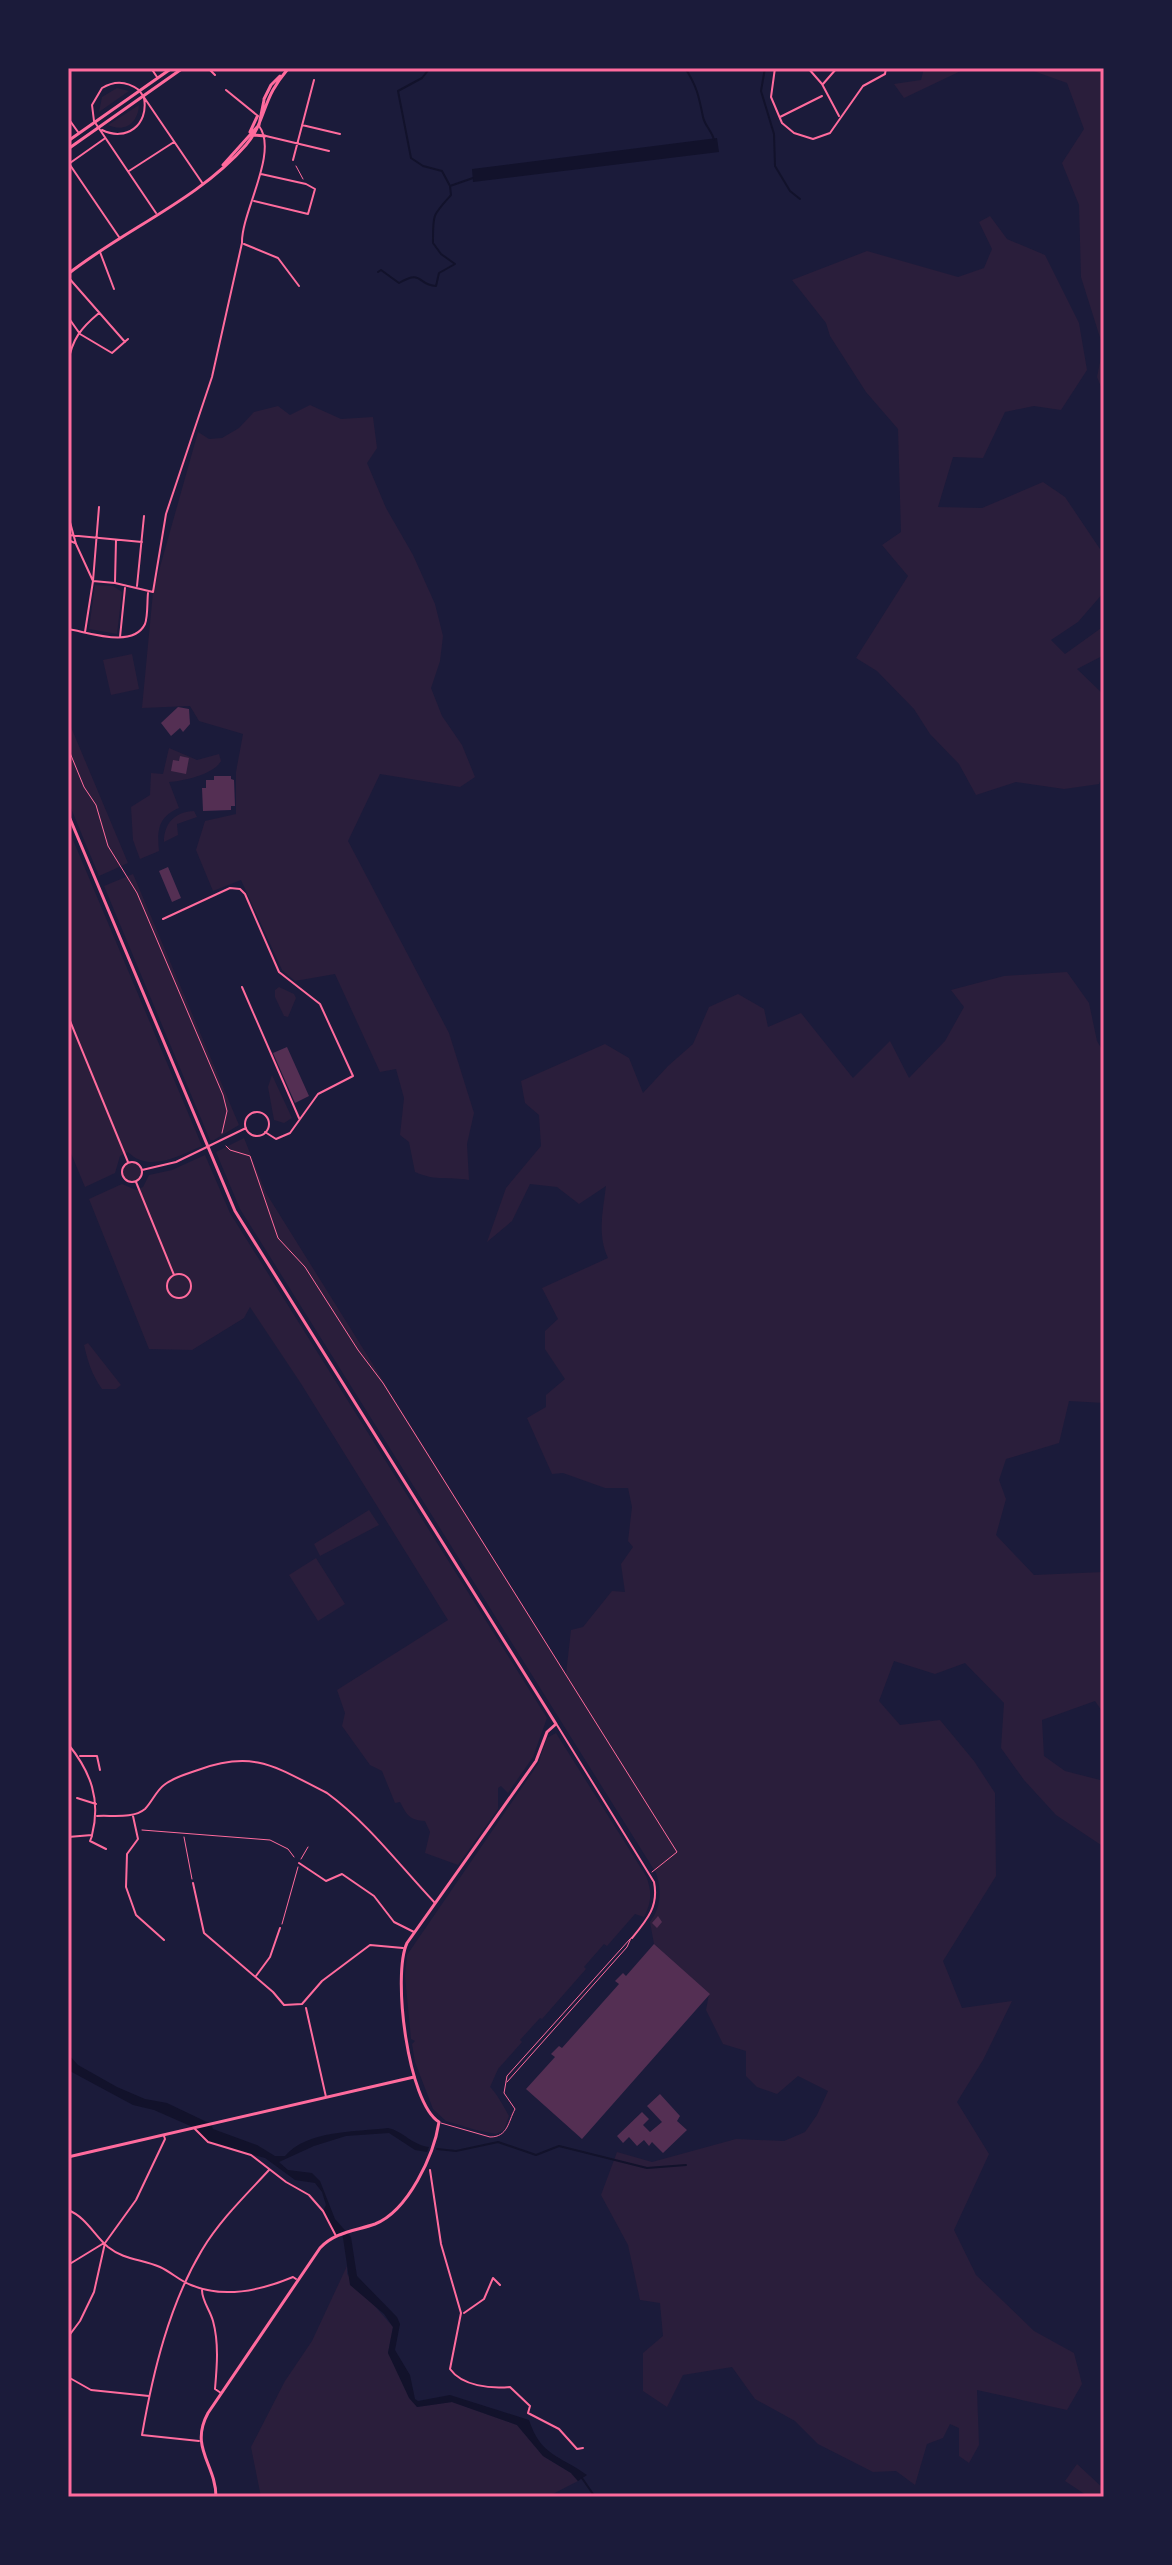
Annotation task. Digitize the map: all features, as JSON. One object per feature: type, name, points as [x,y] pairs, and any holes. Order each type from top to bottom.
[{"type":"main road","points":[[68,141],[172,68]]},
{"type":"main road","points":[[68,149],[182,68]]},
{"type":"main road","points":[[242,144],[271,85],[288,69]]},
{"type":"main road","points":[[68,275],[119,237],[212,177],[254,135],[272,91],[288,69]]},
{"type":"main road","points":[[212,177],[259,125],[264,100]]},
{"type":"main road","points":[[254,135],[265,136]]},
{"type":"main road","points":[[68,814],[240,1220],[556,1724],[547,1732],[536,1761],[405,1949],[400,1975],[407,2048],[414,2077],[429,2114],[439,2122],[427,2163],[398,2208],[381,2221],[336,2236],[323,2245],[221,2393],[204,2420],[200,2441],[215,2483],[216,2497]]},
{"type":"main road","points":[[68,2157],[414,2077]]},
{"type":"street","points":[[151,68],[158,78]]},
{"type":"street","points":[[208,68],[215,75]]},
{"type":"street","points":[[775,68],[771,97],[779,118],[786,128],[813,139],[830,133],[863,86],[885,74],[886,68]]},
{"type":"street","points":[[808,68],[822,84],[840,117]]},
{"type":"street","points":[[822,84],[837,68]]},
{"type":"street","points":[[293,160],[314,80]]},
{"type":"street","points":[[156,214],[94,121],[92,105],[102,88],[120,82],[139,90],[203,184]]},
{"type":"street","points":[[226,90],[258,116]]},
{"type":"street","points":[[98,126],[116,135],[132,131],[144,115],[142,95]]},
{"type":"street","points":[[779,118],[822,96]]},
{"type":"street","points":[[68,118],[79,133]]},
{"type":"street","points":[[68,629],[120,638],[138,633],[145,623],[170,501],[212,377],[242,243],[242,227],[260,174],[265,136],[259,125]]},
{"type":"street","points":[[301,125],[340,134]]},
{"type":"street","points":[[265,136],[329,151]]},
{"type":"street","points":[[106,138],[68,163],[119,237]]},
{"type":"street","points":[[128,172],[174,142]]},
{"type":"street","points":[[253,200],[308,214],[315,189],[306,184],[260,174]]},
{"type":"street","points":[[242,243],[278,258],[299,286]]},
{"type":"street","points":[[99,251],[114,289]]},
{"type":"street","points":[[68,275],[126,340],[112,353],[80,334],[68,317]]},
{"type":"street","points":[[68,363],[79,330],[100,312]]},
{"type":"street","points":[[85,632],[99,507]]},
{"type":"street","points":[[68,515],[76,544],[93,581]]},
{"type":"street","points":[[137,589],[144,516]]},
{"type":"street","points":[[68,535],[142,542]]},
{"type":"street","points":[[115,583],[116,539]]},
{"type":"street","points":[[68,540],[76,544]]},
{"type":"street","points":[[93,581],[150,592]]},
{"type":"street","points":[[120,638],[126,587]]},
{"type":"street","points":[[163,919],[230,888],[240,889],[279,972],[320,1004],[353,1076],[318,1094],[283,1138],[276,1139],[265,1132]]},
{"type":"street","points":[[242,987],[300,1118]]},
{"type":"street","points":[[68,1016],[128,1162]]},
{"type":"street","points":[[246,1130],[248,1116],[260,1112],[268,1121],[265,1132]]},
{"type":"street","points":[[142,1170],[170,1164],[246,1130]]},
{"type":"street","points":[[246,1130],[256,1135],[265,1132]]},
{"type":"street","points":[[128,1162],[137,1163],[142,1170],[142,1176],[136,1182],[123,1177],[123,1166],[128,1162]]},
{"type":"street","points":[[136,1182],[174,1275]]},
{"type":"street","points":[[174,1275],[183,1275],[190,1282],[189,1293],[183,1298],[175,1298],[167,1289],[168,1281],[174,1275]]},
{"type":"street","points":[[556,1724],[650,1873],[655,1886],[651,1915],[632,1938]]},
{"type":"street","points":[[68,1744],[79,1756],[97,1805],[90,1841],[106,1849]]},
{"type":"street","points":[[79,1756],[97,1756],[100,1770]]},
{"type":"street","points":[[97,1816],[133,1815],[147,1808],[158,1790],[173,1779],[231,1761],[265,1762],[337,1800],[386,1847],[436,1904]]},
{"type":"street","points":[[77,1798],[97,1805]]},
{"type":"street","points":[[133,1815],[138,1839],[127,1854],[126,1887],[136,1915],[164,1940]]},
{"type":"street","points":[[68,1837],[92,1835]]},
{"type":"street","points":[[299,1863],[326,1881],[342,1874],[374,1896],[394,1922],[415,1932]]},
{"type":"street","points":[[193,1883],[204,1933],[284,2005],[298,2006],[322,1981],[368,1946],[405,1949]]},
{"type":"street","points":[[255,1977],[270,1957],[280,1928]]},
{"type":"street","points":[[306,2008],[327,2098]]},
{"type":"street","points":[[195,2128],[200,2137],[208,2142],[248,2153],[316,2202],[336,2236]]},
{"type":"street","points":[[68,2337],[94,2292],[105,2243],[136,2200],[165,2139],[164,2135]]},
{"type":"street","points":[[200,2441],[142,2435],[150,2396],[185,2282],[214,2232],[269,2170]]},
{"type":"street","points":[[430,2170],[441,2244],[461,2313],[450,2369],[455,2376],[491,2389],[510,2387],[530,2406],[528,2413],[559,2429],[577,2449],[583,2448]]},
{"type":"street","points":[[68,2210],[81,2217],[105,2243],[127,2259],[158,2266],[203,2289],[241,2292],[293,2277],[297,2280]]},
{"type":"street","points":[[68,2265],[105,2243]]},
{"type":"street","points":[[461,2313],[465,2314],[484,2299],[493,2278],[500,2285]]},
{"type":"street","points":[[203,2289],[202,2295],[214,2325],[217,2350],[215,2389],[221,2393]]},
{"type":"street","points":[[68,2377],[91,2390],[150,2396]]},
{"type":"lane","points":[[439,2122],[490,2137],[501,2135],[507,2129],[515,2109],[505,2097],[505,2084],[632,1938]]},
{"type":"path","points":[[293,160],[306,184]]},
{"type":"path","points":[[68,748],[84,787],[96,805],[108,846],[137,893],[223,1095],[227,1111],[222,1126],[223,1135]]},
{"type":"path","points":[[226,1145],[230,1150],[250,1156],[278,1238],[305,1267],[383,1383],[677,1852],[650,1873]]},
{"type":"path","points":[[136,1829],[270,1840],[288,1849],[299,1863]]},
{"type":"path","points":[[183,1834],[193,1883]]},
{"type":"path","points":[[280,1928],[299,1863],[308,1847]]},
{"type":"shaded area","points":[[924,68],[967,68],[904,98],[894,84],[921,80]]},
{"type":"shaded area","points":[[1025,68],[1104,68],[1104,394],[1097,377],[1103,347],[1081,277],[1079,205],[1062,163],[1084,129],[1067,83]]},
{"type":"shaded area","points":[[117,88],[129,91],[99,112],[102,97]]},
{"type":"shaded area","points":[[139,105],[130,125],[120,128],[108,125]]},
{"type":"shaded area","points":[[717,138],[719,152],[473,182],[472,169]]},
{"type":"shaded area","points":[[990,216],[1007,239],[1045,255],[1079,323],[1087,370],[1061,410],[1034,406],[1005,412],[983,458],[953,457],[938,507],[982,508],[1043,482],[1065,497],[1102,552],[1104,592],[1078,622],[1051,640],[1065,654],[1104,626],[1104,655],[1077,669],[1104,695],[1104,770],[1099,784],[1064,789],[1016,782],[976,795],[959,764],[930,734],[914,709],[877,671],[856,658],[908,576],[882,545],[901,532],[898,429],[866,392],[830,336],[826,323],[792,280],[867,251],[958,277],[984,268],[992,249],[979,222]]},
{"type":"shaded area","points":[[310,405],[341,419],[373,417],[377,448],[367,463],[386,508],[413,555],[435,604],[443,636],[440,661],[431,688],[442,716],[462,745],[475,777],[460,787],[380,774],[348,841],[449,1033],[474,1113],[467,1144],[469,1180],[436,1178],[415,1172],[409,1142],[400,1135],[404,1098],[396,1069],[380,1072],[335,974],[295,981],[282,970],[241,880],[213,891],[196,850],[205,821],[236,814],[236,772],[243,734],[199,721],[190,706],[142,708],[153,592],[198,432],[209,439],[222,438],[239,428],[254,412],[278,406],[290,415]]},
{"type":"shaded area","points":[[95,585],[113,586],[122,592],[117,634],[89,629]]},
{"type":"shaded area","points":[[132,654],[139,689],[111,695],[103,660]]},
{"type":"shaded area","points":[[68,720],[128,863],[99,876],[68,801]]},
{"type":"shaded area","points":[[169,748],[197,760],[219,754],[221,761],[205,774],[169,782],[179,808],[160,825],[159,851],[140,859],[133,840],[131,807],[150,795],[151,773],[163,774]]},
{"type":"shaded area","points":[[194,811],[197,817],[177,824],[178,835],[164,842],[168,824],[181,814]]},
{"type":"shaded area","points":[[68,828],[202,1146],[174,1158],[154,1162],[136,1158],[128,1152],[120,1156],[115,1173],[85,1187],[68,1146]]},
{"type":"shaded area","points":[[133,874],[239,1125],[214,1140],[210,1140],[104,886]]},
{"type":"shaded area","points":[[1067,972],[1089,1003],[1097,1041],[1104,1053],[1104,1403],[1069,1401],[1059,1443],[1006,1459],[999,1480],[1006,1499],[996,1535],[1034,1575],[1104,1572],[1104,1714],[1095,1701],[1042,1720],[1044,1756],[1065,1771],[1104,1781],[1104,1847],[1056,1815],[1024,1780],[1001,1748],[1004,1703],[965,1663],[935,1674],[894,1661],[879,1701],[900,1725],[940,1720],[974,1761],[995,1793],[996,1876],[943,1961],[962,2008],[1012,2001],[983,2060],[957,2102],[989,2154],[954,2230],[976,2275],[1034,2331],[1074,2353],[1082,2384],[1067,2410],[977,2390],[979,2445],[969,2463],[959,2456],[959,2428],[950,2424],[943,2438],[927,2444],[915,2485],[896,2471],[873,2472],[818,2444],[795,2421],[755,2399],[732,2367],[683,2375],[667,2407],[643,2391],[643,2353],[663,2336],[660,2303],[640,2300],[628,2245],[601,2195],[617,2152],[652,2162],[736,2139],[784,2141],[805,2132],[828,2091],[798,2076],[777,2094],[757,2087],[746,2076],[746,2051],[723,2044],[706,2010],[709,1994],[654,1944],[650,1922],[659,1899],[656,1873],[240,1209],[216,1152],[244,1138],[266,1193],[566,1674],[571,1630],[583,1627],[612,1591],[625,1592],[621,1564],[633,1547],[628,1541],[632,1507],[628,1488],[605,1488],[563,1473],[552,1474],[527,1418],[546,1407],[546,1395],[565,1379],[545,1349],[545,1331],[558,1319],[542,1288],[608,1258],[602,1231],[606,1186],[579,1204],[557,1187],[530,1184],[512,1221],[487,1242],[506,1188],[541,1146],[539,1115],[525,1103],[521,1081],[605,1044],[629,1058],[643,1093],[693,1044],[709,1007],[738,994],[764,1009],[768,1027],[801,1013],[853,1078],[890,1041],[909,1078],[945,1041],[964,1007],[951,990],[1004,976]]},
{"type":"shaded area","points":[[279,987],[296,998],[288,1017],[284,1016],[275,997],[275,990]]},
{"type":"shaded area","points":[[272,1075],[292,1118],[284,1123],[274,1120],[268,1087]]},
{"type":"shaded area","points":[[205,1155],[230,1213],[547,1718],[533,1757],[508,1793],[501,1786],[498,1788],[498,1809],[458,1865],[425,1853],[430,1832],[425,1821],[412,1818],[400,1802],[395,1803],[382,1771],[370,1765],[342,1726],[345,1713],[337,1690],[448,1620],[250,1307],[244,1318],[192,1350],[149,1349],[89,1199],[122,1184],[136,1190],[143,1187],[149,1175],[172,1170]]},
{"type":"shaded area","points":[[128,1162],[136,1162],[142,1172],[136,1182],[128,1182],[122,1176],[122,1168]]},
{"type":"shaded area","points":[[88,1343],[121,1385],[116,1389],[102,1389],[84,1345]]},
{"type":"shaded area","points":[[369,1510],[379,1525],[320,1556],[314,1544]]},
{"type":"shaded area","points":[[316,1558],[345,1604],[318,1621],[289,1575]]},
{"type":"shaded area","points":[[556,1733],[646,1876],[650,1901],[644,1917],[635,1914],[607,1946],[604,1944],[584,1967],[586,1969],[520,2040],[522,2042],[498,2069],[490,2087],[509,2116],[504,2130],[496,2134],[446,2121],[433,2109],[415,2062],[412,2044],[415,2041],[411,2039],[405,1976],[407,1955],[538,1764],[547,1738]]},
{"type":"shaded area","points":[[68,2054],[78,2065],[117,2087],[145,2099],[167,2103],[211,2124],[213,2129],[257,2145],[275,2156],[285,2156],[294,2147],[319,2137],[388,2128],[429,2147],[427,2152],[415,2150],[389,2133],[346,2136],[279,2162],[288,2170],[312,2173],[320,2181],[335,2219],[351,2237],[357,2276],[397,2317],[400,2324],[395,2350],[410,2375],[415,2399],[450,2395],[529,2420],[545,2448],[587,2475],[578,2481],[571,2473],[543,2456],[517,2425],[452,2402],[417,2407],[409,2398],[388,2353],[393,2327],[384,2314],[350,2285],[343,2238],[341,2233],[336,2236],[323,2211],[326,2205],[315,2183],[295,2180],[265,2158],[208,2142],[200,2137],[195,2128],[154,2110],[133,2105],[68,2070]]},
{"type":"shaded area","points":[[347,2266],[347,2274],[393,2327],[388,2353],[417,2407],[452,2402],[517,2425],[543,2456],[571,2473],[578,2481],[547,2497],[261,2497],[251,2447],[285,2381],[312,2341]]},
{"type":"shaded area","points":[[1077,2464],[1104,2489],[1104,2497],[1089,2497],[1065,2481]]},
{"type":"building","points":[[178,707],[189,709],[190,724],[183,732],[180,728],[171,736],[161,723]]},
{"type":"building","points":[[180,756],[189,758],[186,774],[171,771],[173,760],[179,761]]},
{"type":"building","points":[[214,776],[231,776],[234,780],[235,806],[231,806],[231,810],[203,811],[202,788],[206,788],[206,780],[214,780]]},
{"type":"building","points":[[168,867],[181,898],[172,902],[159,871]]},
{"type":"building","points":[[287,1047],[309,1096],[295,1103],[273,1053]]},
{"type":"building","points":[[658,1916],[662,1922],[657,1928],[652,1923]]},
{"type":"building","points":[[654,1944],[710,1994],[582,2139],[526,2089],[555,2057],[551,2054],[559,2046],[562,2048],[619,1984],[615,1981],[623,1973],[626,1976]]},
{"type":"building","points":[[660,2094],[680,2116],[677,2121],[687,2130],[663,2153],[652,2142],[649,2146],[644,2140],[637,2146],[629,2137],[623,2143],[617,2136],[642,2112],[649,2119],[643,2125],[650,2132],[662,2122],[647,2106]]},
{"type":"waterway","points":[[430,68],[422,78],[398,91],[411,158],[423,166],[442,171],[450,186],[473,178]]},
{"type":"waterway","points":[[685,68],[695,86],[704,120],[714,140]]},
{"type":"waterway","points":[[765,68],[761,91],[774,134],[775,166],[790,191],[800,199]]},
{"type":"waterway","points":[[378,272],[381,270],[399,283],[412,277],[436,286],[439,273],[455,264],[441,254],[433,243],[435,216],[451,195],[450,186]]},
{"type":"waterway","points":[[437,2149],[456,2151],[498,2142],[536,2155],[559,2146],[647,2168],[686,2165]]},
{"type":"waterway","points":[[582,2478],[595,2497]]}]
